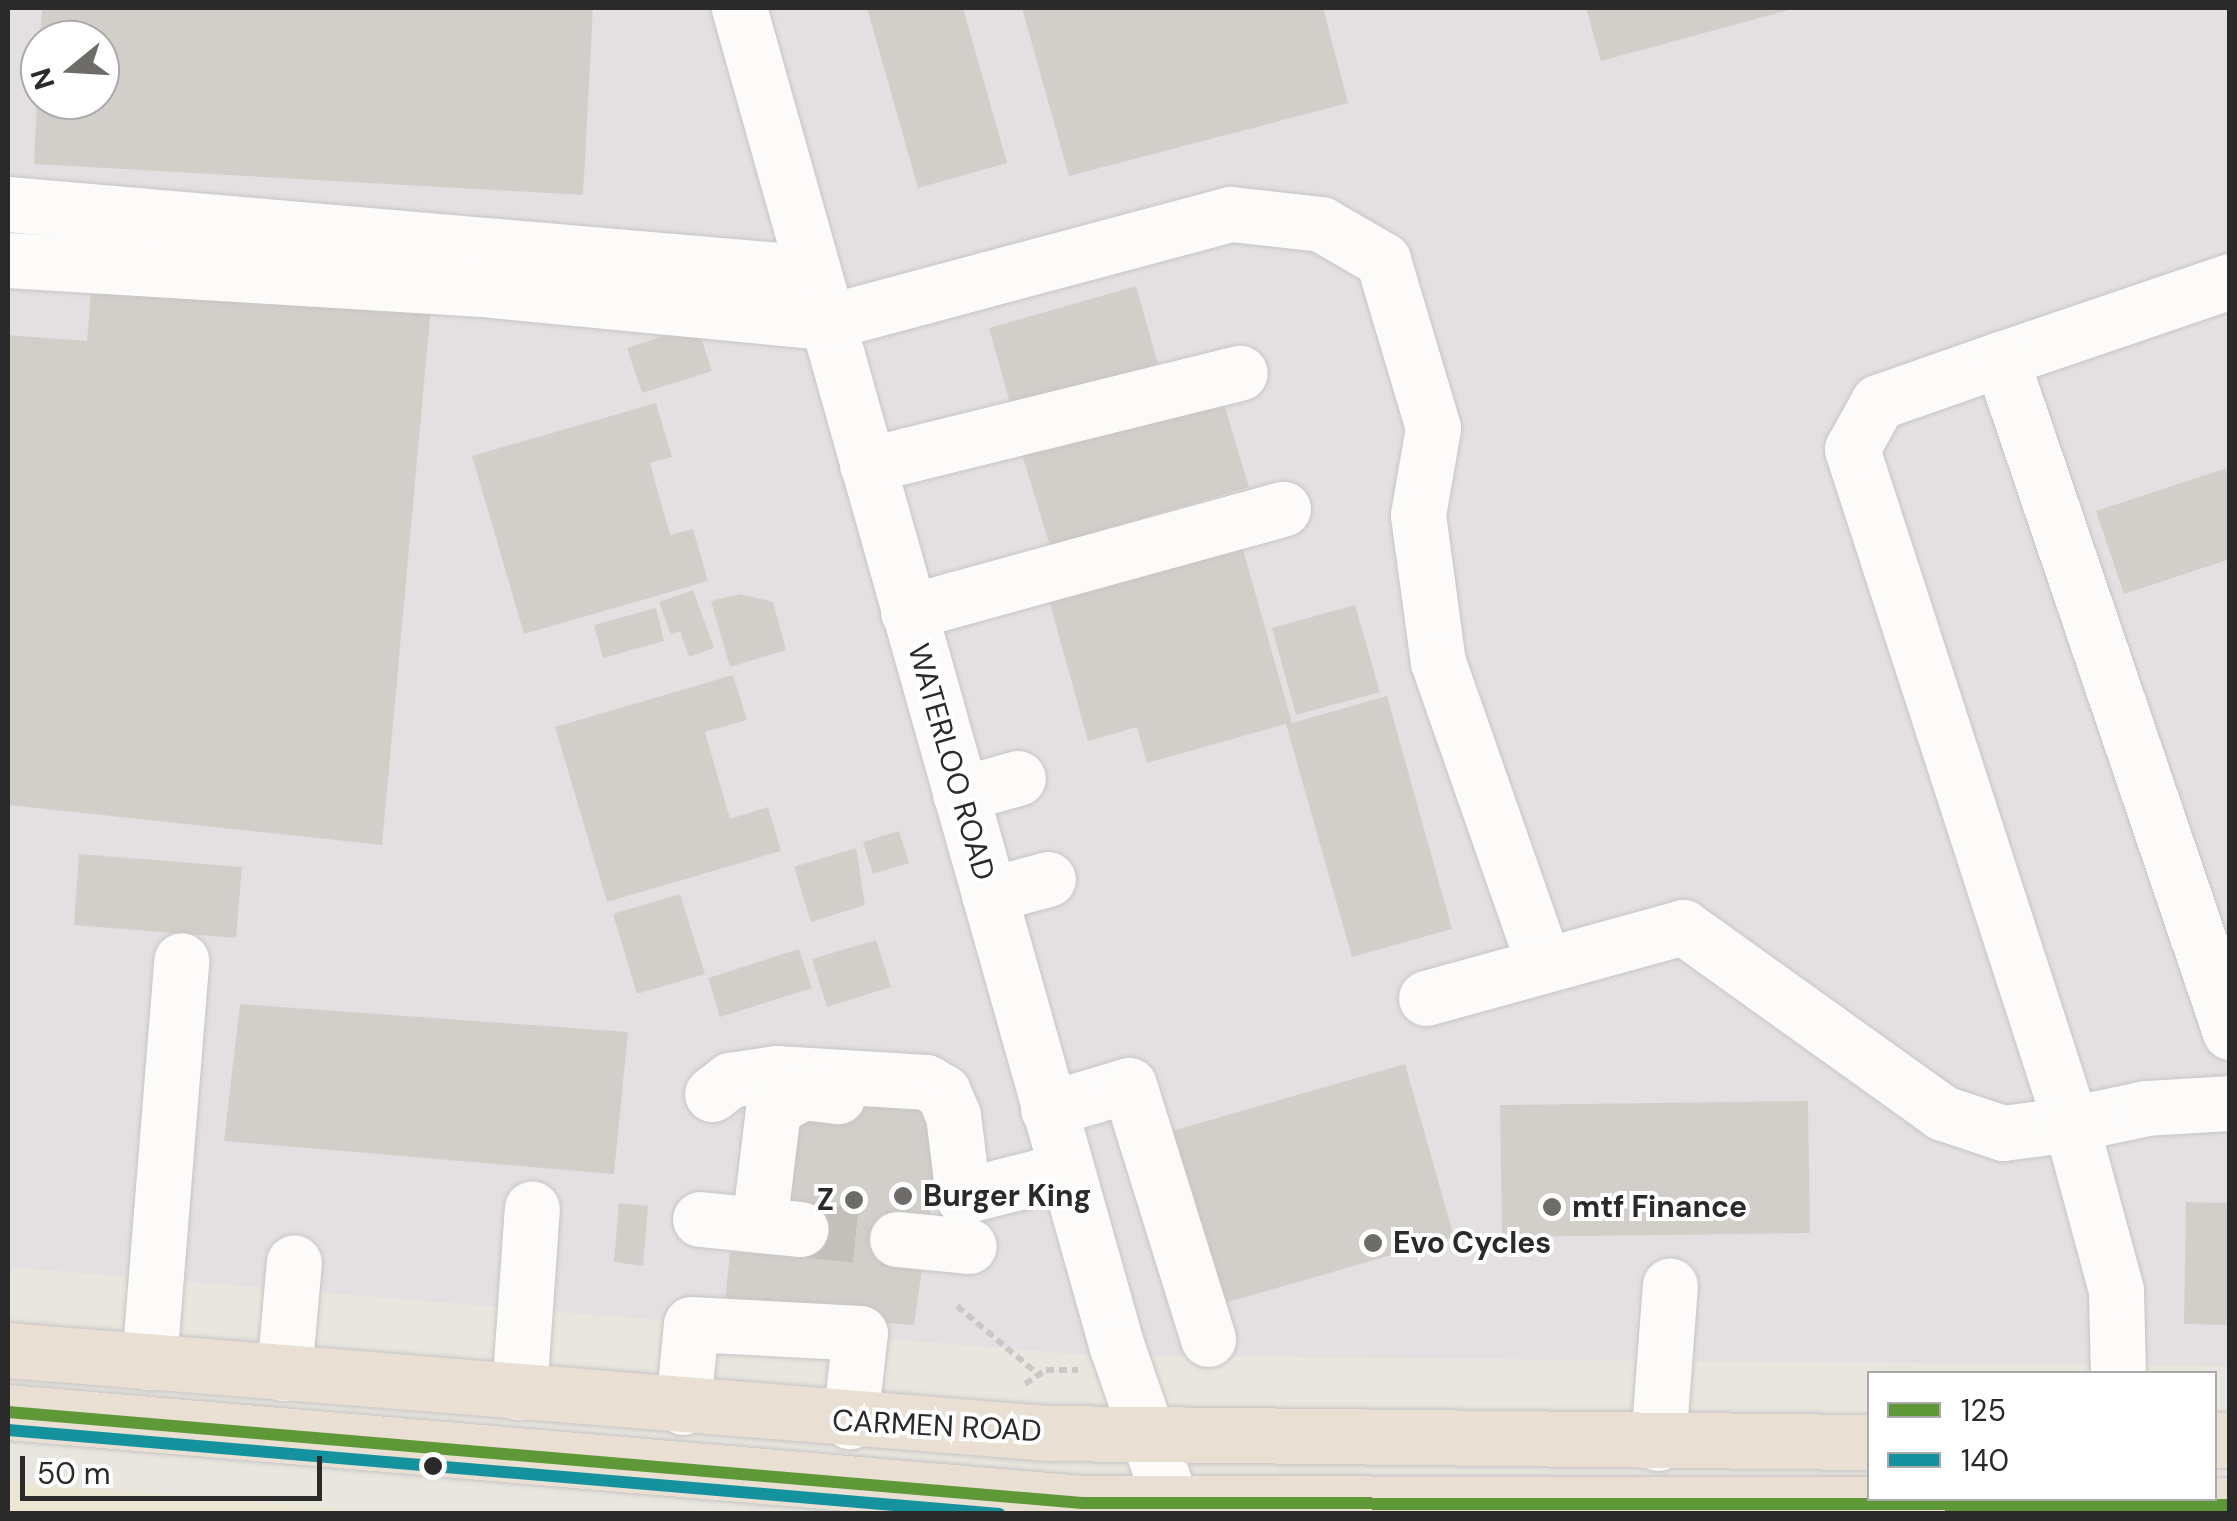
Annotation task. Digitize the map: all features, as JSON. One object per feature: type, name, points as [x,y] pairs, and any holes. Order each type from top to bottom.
[{"type":"highway","name":"CARMEN ROAD","points":[[8,1350],[850,1421],[1146,1434],[1658,1443],[1867,1442]]},
{"type":"highway","name":"CARMEN ROAD","points":[[8,1412],[1173,1509],[1488,1511],[2230,1505]]},
{"type":"street","name":"WATERLOO ROAD","points":[[738,8],[1048,1109],[1146,1434],[1173,1509]]},
{"type":"street","points":[[8,204],[820,298]]},
{"type":"street","points":[[8,260],[556,295],[820,298],[1231,214],[1321,224],[1383,260],[1433,428],[1418,516],[1438,662],[1544,965]]},
{"type":"street","points":[[2118,1371],[2116,1290],[2070,1124],[1852,449],[1878,402],[2230,281]]},
{"type":"street","points":[[2001,359],[2230,1032]]},
{"type":"street","points":[[867,465],[1240,374]]},
{"type":"street","points":[[908,612],[1282,509]]},
{"type":"street","points":[[960,794],[1018,778]]},
{"type":"street","points":[[989,895],[1048,878]]},
{"type":"street","points":[[1426,998],[1687,928],[1944,1113],[2004,1133],[2146,1108],[2230,1103]]},
{"type":"street","points":[[150,1362],[180,960]]},
{"type":"street","points":[[712,1094],[730,1080],[776,1073],[926,1082],[943,1092],[950,1108],[963,1196],[1066,1170]]},
{"type":"street","points":[[1048,1109],[1129,1085],[1208,1339]]},
{"type":"street","points":[[700,1218],[780,1227],[767,1127],[782,1102],[802,1092],[950,1108]]},
{"type":"street","points":[[520,1392],[532,1208]]},
{"type":"street","points":[[897,1239],[969,1246]]},
{"type":"street","points":[[284,1373],[294,1262]]},
{"type":"street","points":[[1658,1443],[1670,1285]]},
{"type":"street","points":[[682,1407],[691,1324],[860,1333],[850,1421]]},
{"type":"path","points":[[957,1306],[1043,1373],[1022,1384]]},
{"type":"shaded area","points":[[8,8],[2229,8],[2229,1366],[1086,1355],[8,1267]]},
{"type":"shaded area","points":[[8,1482],[387,1513],[8,1513]]},
{"type":"building","points":[[42,8],[593,8],[583,195],[34,164],[36,120],[120,120],[120,20],[41,20]]},
{"type":"building","points":[[867,8],[963,8],[1007,163],[918,188]]},
{"type":"building","points":[[1022,8],[1323,8],[1348,103],[1069,176]]},
{"type":"building","points":[[1586,8],[1793,8],[1793,9],[1601,61]]},
{"type":"building","points":[[92,279],[431,306],[382,845],[8,805],[8,335],[87,341]]},
{"type":"building","points":[[1136,286],[1158,364],[1011,407],[989,328]]},
{"type":"building","points":[[697,325],[712,371],[642,393],[627,348]]},
{"type":"building","points":[[1220,391],[1249,487],[1050,546],[1021,451]]},
{"type":"building","points":[[656,403],[672,457],[650,463],[670,535],[693,529],[708,581],[524,634],[472,456]]},
{"type":"building","points":[[2230,467],[2230,559],[2124,594],[2096,511]]},
{"type":"building","points":[[1240,539],[1292,723],[1387,696],[1452,929],[1352,957],[1286,724],[1147,763],[1137,727],[1088,741],[1047,593]]},
{"type":"building","points":[[693,590],[714,648],[689,657],[680,631],[671,635],[659,602]]},
{"type":"building","points":[[740,594],[773,602],[786,650],[730,667],[711,601]]},
{"type":"building","points":[[1355,605],[1380,692],[1296,715],[1272,628]]},
{"type":"building","points":[[656,608],[664,641],[603,658],[594,625]]},
{"type":"building","points":[[733,675],[747,720],[705,732],[730,819],[768,807],[781,851],[607,902],[555,727]]},
{"type":"building","points":[[899,831],[909,863],[873,874],[863,842]]},
{"type":"building","points":[[856,848],[865,905],[811,922],[794,867]]},
{"type":"building","points":[[79,854],[242,867],[236,938],[74,925]]},
{"type":"building","points":[[680,894],[705,974],[637,994],[613,914]]},
{"type":"building","points":[[876,940],[891,987],[827,1007],[812,959]]},
{"type":"building","points":[[799,949],[812,988],[720,1017],[708,978]]},
{"type":"building","points":[[240,1004],[628,1032],[614,1174],[224,1141]]},
{"type":"building","points":[[1405,1064],[1454,1237],[1207,1308],[1158,1135]]},
{"type":"building","points":[[792,1098],[901,1104],[901,1110],[925,1110],[942,1128],[914,1325],[724,1310],[730,1252],[798,1256],[775,1215]]},
{"type":"building","points":[[1808,1101],[1810,1233],[1502,1237],[1500,1105]]},
{"type":"building","points":[[2186,1202],[2230,1203],[2230,1325],[2184,1324]]},
{"type":"building","points":[[619,1203],[648,1206],[643,1266],[614,1262]]},
{"type":"tunnel","points":[[801,1229],[897,1239]]},
{"type":"transit line","name":"125","points":[[8,1412],[1082,1503],[2230,1505]]},
{"type":"transit line","name":"140","points":[[8,1430],[999,1514]]},
{"type":"place","name":"Burger King","points":[[903,1196]]},
{"type":"place","name":"Z","points":[[854,1200]]},
{"type":"place","name":"mtf Finance","points":[[1552,1207]]},
{"type":"place","name":"Evo Cycles","points":[[1373,1243]]}]
